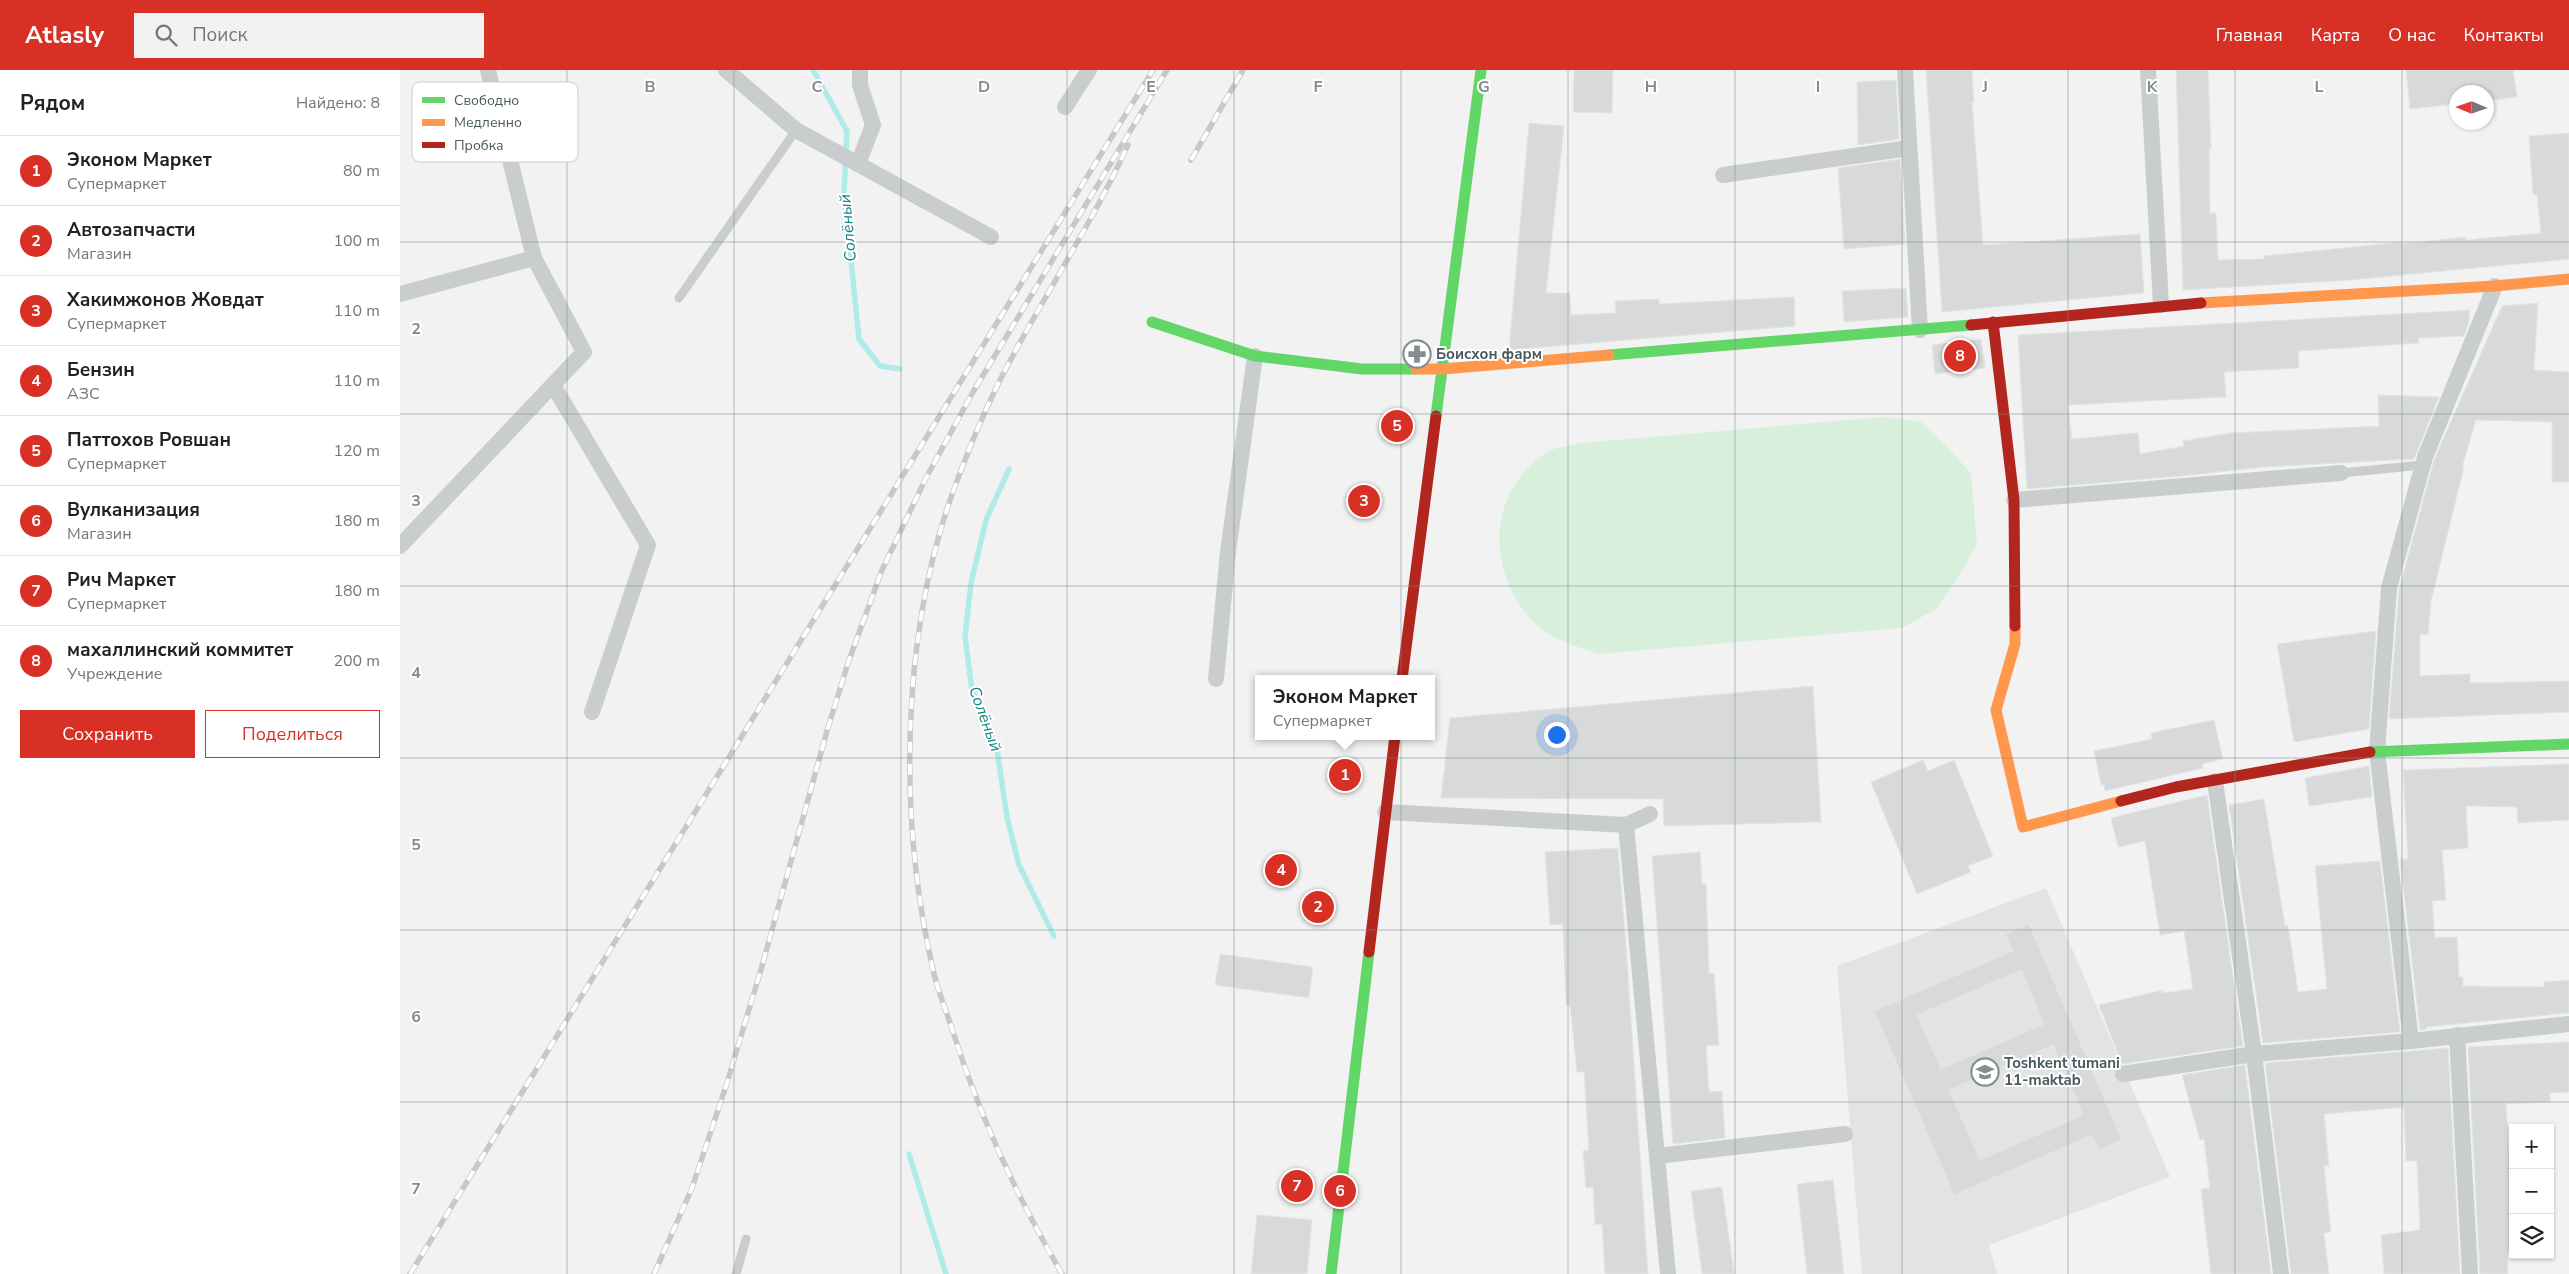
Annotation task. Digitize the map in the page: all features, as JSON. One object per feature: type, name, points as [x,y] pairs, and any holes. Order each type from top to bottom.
[{"type":"street","points":[[726,70],[796,130],[991,237]]},
{"type":"street","points":[[855,163],[873,125],[860,85],[860,70]]},
{"type":"street","points":[[1065,107],[1088,70]]},
{"type":"street","points":[[1403,675],[1481,70]]},
{"type":"street","points":[[1905,70],[1920,330]]},
{"type":"street","points":[[2148,70],[2161,305]]},
{"type":"street","points":[[1723,175],[1909,148]]},
{"type":"street","points":[[400,546],[584,352],[534,258],[511,162]]},
{"type":"street","points":[[400,294],[534,258]]},
{"type":"street","points":[[1152,322],[1255,356],[1362,369],[1443,369],[1920,330],[2161,305],[2569,280]]},
{"type":"street","points":[[2411,1041],[2378,751],[2389,588],[2423,465],[2495,286]]},
{"type":"street","points":[[1993,322],[2014,500],[2014,644],[1996,710],[2023,827],[2176,787],[2378,751],[2569,744]]},
{"type":"street","points":[[1216,679],[1228,552],[1255,356]]},
{"type":"street","points":[[553,384],[648,545],[592,712]]},
{"type":"street","points":[[2014,500],[2341,473]]},
{"type":"street","points":[[1331,1274],[1394,740]]},
{"type":"street","points":[[2216,781],[2254,1054],[2281,1274]]},
{"type":"street","points":[[1385,812],[1626,825],[1650,814]]},
{"type":"street","points":[[1626,825],[1668,1274]]},
{"type":"street","points":[[2123,1074],[2254,1054],[2411,1041],[2457,1034],[2569,1024]]},
{"type":"street","points":[[2457,1034],[2470,1274]]},
{"type":"street","points":[[1657,1156],[1845,1134]]},
{"type":"lane","points":[[679,298],[796,130]]},
{"type":"lane","points":[[2341,473],[2423,465]]},
{"type":"lane","points":[[736,1274],[746,1240]]},
{"type":"shaded area","name":"Toshkent tumani 11-maktab","points":[[2046,888],[2170,1177],[1989,1245],[1997,1274],[1862,1274],[1837,966]]},
{"type":"green space","points":[[1884,417],[1921,422],[1947,447],[1971,473],[1974,508],[1977,545],[1957,579],[1936,609],[1902,628],[1598,654],[1564,641],[1540,628],[1533,622],[1518,601],[1507,579],[1501,556],[1500,533],[1503,510],[1512,489],[1527,469],[1550,450],[1580,443]]},
{"type":"building","points":[[1574,70],[1613,70],[1612,113],[1573,112]]},
{"type":"building","points":[[1926,70],[1972,70],[1974,102],[1972,102],[1983,245],[2140,234],[2144,293],[1942,312]]},
{"type":"building","points":[[2176,70],[2208,70],[2211,148],[2209,148],[2210,213],[2216,213],[2218,260],[2264,259],[2264,256],[2402,242],[2402,244],[2466,237],[2466,240],[2541,233],[2537,195],[2533,195],[2529,136],[2569,133],[2569,259],[2351,280],[2183,290]]},
{"type":"building","points":[[2406,70],[2513,70],[2517,97],[2494,100],[2494,85],[2449,85],[2449,105],[2410,109]]},
{"type":"building","points":[[1896,80],[1899,139],[1858,145],[1857,82]]},
{"type":"building","points":[[1529,123],[1564,126],[1546,293],[1570,293],[1571,315],[1616,313],[1615,301],[1659,299],[1659,304],[1794,297],[1795,326],[1509,350]]},
{"type":"building","points":[[1900,159],[1905,244],[1844,249],[1838,168]]},
{"type":"building","points":[[1906,288],[1908,317],[1844,322],[1842,291]]},
{"type":"building","points":[[2538,303],[2534,370],[2569,372],[2569,482],[2552,482],[2552,422],[2476,420],[2462,467],[2464,467],[2431,601],[2428,635],[2420,634],[2420,676],[2470,674],[2470,683],[2569,681],[2569,712],[2389,719],[2399,590],[2434,460],[2502,306]]},
{"type":"building","points":[[2469,310],[2469,322],[2464,336],[2418,338],[2419,343],[2298,351],[2299,368],[2224,372],[2226,397],[2068,405],[2072,439],[2138,433],[2140,454],[2184,446],[2183,441],[2231,433],[2379,426],[2378,395],[2439,397],[2414,459],[2264,467],[2027,489],[2018,335]]},
{"type":"building","points":[[1981,339],[1985,368],[1935,374],[1932,345]]},
{"type":"building","points":[[2376,631],[2369,729],[2294,742],[2277,644]]},
{"type":"building","points":[[1813,686],[1821,822],[1664,826],[1663,799],[1441,798],[1450,718]]},
{"type":"building","points":[[2214,720],[2223,759],[2202,764],[2203,768],[2105,791],[2104,784],[2101,785],[2094,751],[2152,739],[2151,733]]},
{"type":"building","points":[[1923,760],[1928,771],[1954,760],[1993,856],[1968,866],[1971,872],[1917,894],[1871,782]]},
{"type":"building","points":[[2569,764],[2569,820],[2518,823],[2517,807],[2466,806],[2468,848],[2442,850],[2446,900],[2432,901],[2435,938],[2457,937],[2459,977],[2463,977],[2463,986],[2544,987],[2544,982],[2569,980],[2569,1013],[2427,1027],[2427,1029],[2420,1030],[2400,859],[2408,859],[2403,770]]},
{"type":"building","points":[[2369,766],[2372,797],[2309,806],[2305,778]]},
{"type":"building","points":[[2207,795],[2243,1046],[2122,1064],[2099,1005],[2163,990],[2163,993],[2193,989],[2184,931],[2160,935],[2145,841],[2118,847],[2111,818]]},
{"type":"building","points":[[2264,799],[2285,926],[2288,925],[2298,992],[2327,989],[2315,866],[2380,861],[2400,1032],[2263,1043],[2229,805]]},
{"type":"building","points":[[1618,848],[1648,1274],[1605,1274],[1602,1224],[1595,1225],[1593,1187],[1586,1188],[1583,1151],[1589,1150],[1584,1072],[1577,1072],[1570,1005],[1566,1005],[1563,924],[1550,925],[1545,852]]},
{"type":"building","points":[[1700,852],[1702,884],[1706,884],[1709,974],[1714,973],[1719,1045],[1706,1046],[1709,1092],[1722,1091],[1725,1138],[1673,1144],[1652,856]]},
{"type":"building","points":[[2029,924],[2122,1140],[2099,1150],[2092,1135],[1954,1195],[1874,1011],[2013,951],[2005,934]],"holes":[[[2021,970],[2044,1024],[1941,1069],[1917,1015]],[[2053,1045],[2083,1115],[1980,1160],[1949,1090]]]},
{"type":"building","points":[[1220,954],[1313,967],[1309,998],[1215,985]]},
{"type":"building","points":[[2569,1042],[2569,1092],[2550,1093],[2550,1102],[2506,1104],[2509,1148],[2508,1274],[2480,1274],[2468,1047]]},
{"type":"building","points":[[2448,1048],[2460,1274],[2384,1274],[2381,1235],[2420,1230],[2417,1161],[2406,1161],[2404,1107],[2324,1114],[2329,1166],[2324,1166],[2331,1232],[2324,1233],[2329,1274],[2291,1274],[2265,1063]]},
{"type":"building","points":[[2245,1065],[2271,1274],[2211,1274],[2201,1189],[2210,1188],[2204,1139],[2200,1140],[2182,1075]]},
{"type":"building","points":[[1833,1180],[1844,1274],[1807,1274],[1797,1184]]},
{"type":"building","points":[[1722,1187],[1734,1274],[1702,1274],[1691,1191]]},
{"type":"building","points":[[1257,1215],[1312,1220],[1307,1274],[1251,1274]]},
{"type":"waterway","name":"Солёный","points":[[813,70],[847,131],[844,192],[859,339],[880,366],[900,369]]},
{"type":"waterway","name":"Солёный","points":[[1009,469],[986,520],[971,583],[965,636],[972,690],[997,750],[1007,817],[1019,865],[1054,936]]},
{"type":"waterway","points":[[909,1154],[946,1274]]},
{"type":"railway","points":[[410,1274],[1153,70]]},
{"type":"railway","points":[[654,1274],[692,1188],[726,1086],[762,966],[827,731],[848,663],[882,570],[926,478],[973,392],[1167,70]]},
{"type":"railway","points":[[1191,160],[1243,70]]},
{"type":"railway","points":[[1062,1274],[1030,1216],[987,1126],[934,974],[922,913],[914,850],[910,786],[911,721],[916,657],[925,593],[940,532],[960,473],[1001,377],[1089,222],[1128,145]]},
{"type":"traffic: fast","points":[[1436,416],[1481,70]]},
{"type":"traffic: fast","points":[[1152,322],[1255,356],[1362,369],[1416,369]]},
{"type":"traffic: fast","points":[[1609,355],[1971,325]]},
{"type":"traffic: fast","points":[[2370,752],[2569,744]]},
{"type":"traffic: fast","points":[[1331,1274],[1369,952]]},
{"type":"traffic: slow","points":[[2201,303],[2495,286],[2569,279]]},
{"type":"traffic: slow","points":[[1416,369],[1443,369],[1609,355]]},
{"type":"traffic: slow","points":[[2015,626],[2015,644],[1996,710],[2023,827],[2121,801]]},
{"type":"traffic: jam","points":[[1971,325],[2201,303]]},
{"type":"traffic: jam","points":[[1993,322],[2014,500],[2015,626]]},
{"type":"traffic: jam","points":[[1403,675],[1436,416]]},
{"type":"traffic: jam","points":[[1369,952],[1395,740]]},
{"type":"traffic: jam","points":[[2121,801],[2176,787],[2370,752]]},
{"type":"place","name":"Боисхон фарм","points":[[1417,354]]},
{"type":"place","name":"махаллинский коммитет","points":[[1960,356]]},
{"type":"place","name":"Паттохов Ровшан","points":[[1397,426]]},
{"type":"place","name":"Хакимжонов Жовдат","points":[[1364,501]]},
{"type":"place","name":"Эконом Маркет","points":[[1345,775]]},
{"type":"place","name":"Бензин","points":[[1281,870]]},
{"type":"place","name":"Автозапчасти","points":[[1318,907]]},
{"type":"place","name":"Toshkent tumani 11-maktab","points":[[1985,1072]]},
{"type":"place","name":"Рич Маркет","points":[[1297,1186]]},
{"type":"place","name":"Вулканизация","points":[[1340,1191]]}]
